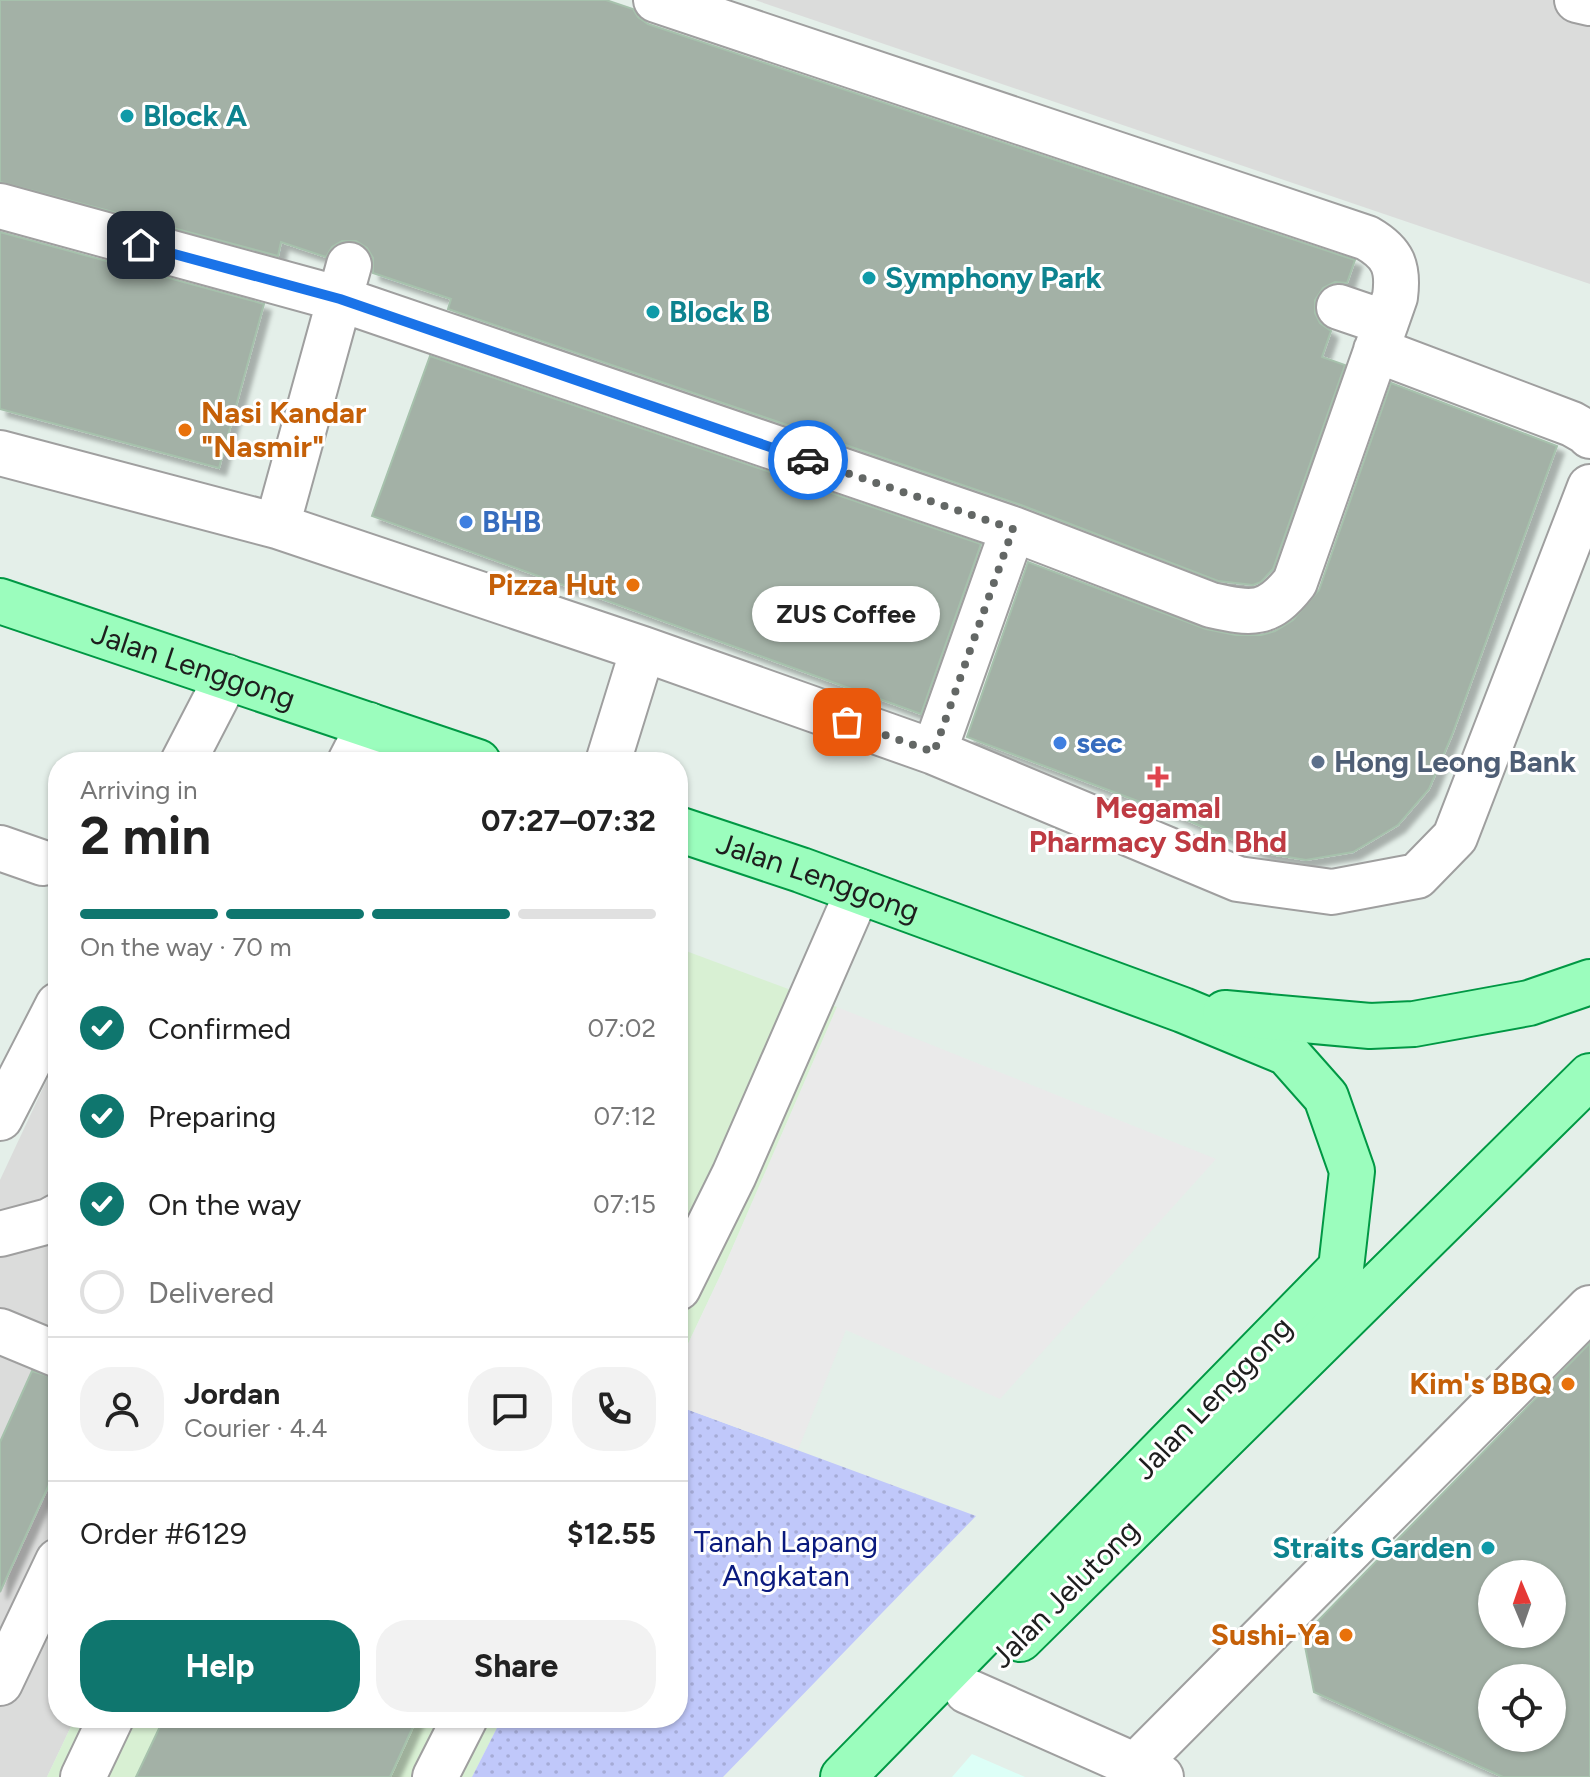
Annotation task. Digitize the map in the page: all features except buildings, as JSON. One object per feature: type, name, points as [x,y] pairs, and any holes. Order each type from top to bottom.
[{"type":"main road","name":"Jalan Lenggong","points":[[0,601],[227,677],[360,744],[412,752]]},
{"type":"main road","name":"Jalan Lenggong","points":[[688,832],[1183,1010],[1287,1053],[1326,1097],[1352,1171],[1341,1268],[843,1777]]},
{"type":"main road","name":"Jalan Lenggong","points":[[1183,1010],[1370,1026],[1414,1024],[1529,1003],[1590,982]]},
{"type":"main road","name":"Jalan Jelutong","points":[[884,1777],[967,1691],[1590,1076]]},
{"type":"street","points":[[0,206],[344,282],[1211,605],[1240,611],[1264,611],[1282,599],[1295,582],[1395,297],[1398,278],[1393,262],[1382,246],[1367,238],[656,0]]},
{"type":"street","points":[[1577,0],[1590,3]]},
{"type":"street","points":[[277,526],[344,282]]},
{"type":"street","points":[[1339,307],[1381,336],[1572,424],[1590,436]]},
{"type":"street","points":[[0,453],[277,526],[643,649],[934,752],[1238,879],[1332,892],[1417,876],[1455,837],[1590,487]]},
{"type":"street","points":[[934,752],[1013,529]]},
{"type":"street","points":[[611,752],[643,649]]},
{"type":"street","points":[[188,752],[227,677]]},
{"type":"street","points":[[0,848],[43,863]]},
{"type":"street","points":[[688,1268],[734,1175],[858,891]]},
{"type":"street","points":[[0,1118],[48,1024]]},
{"type":"street","points":[[0,1234],[48,1221]]},
{"type":"street","points":[[967,1691],[1148,1771],[1590,1308]]},
{"type":"street","points":[[0,1331],[48,1351]]},
{"type":"street","points":[[0,1683],[48,1582]]},
{"type":"street","points":[[83,1777],[106,1728]]},
{"type":"street","points":[[435,1777],[460,1728]]},
{"type":"shaded area","points":[[755,0],[1590,0],[1590,284]]},
{"type":"shaded area","points":[[688,952],[837,1007],[688,1344]]},
{"type":"shaded area","points":[[837,1007],[1216,1159],[1000,1399],[846,1330],[798,1450],[688,1410],[688,1344]]},
{"type":"shaded area","points":[[48,1077],[48,1728],[70,1728],[47,1777],[0,1777],[0,1180]]},
{"type":"shaded area","points":[[70,1728],[497,1728],[472,1777],[47,1777]]},
{"type":"shaded area","points":[[972,1754],[1025,1777],[952,1777]]},
{"type":"green space","name":"Tanah Lapang Angkatan","points":[[688,1410],[976,1516],[723,1777],[472,1777],[497,1728],[688,1728]]},
{"type":"way so far","points":[[808,460],[1013,529],[934,752],[847,722]]},
{"type":"place","name":"Block A","points":[[127,116]]},
{"type":"place","name":"Symphony Park","points":[[869,278]]},
{"type":"place","name":"Block B","points":[[653,312]]},
{"type":"place","name":"Nasi Kandar \"Nasmir\"","points":[[185,430]]},
{"type":"place","name":"BHB","points":[[466,522]]},
{"type":"place","name":"Pizza Hut","points":[[633,585]]},
{"type":"place","name":"ZUS Coffee","points":[[847,722]]},
{"type":"place","name":"sec","points":[[1060,743]]},
{"type":"place","name":"Hong Leong Bank","points":[[1318,762]]},
{"type":"place","name":"Megamal Pharmacy Sdn Bhd","points":[[1158,777]]},
{"type":"place","name":"Kim's BBQ","points":[[1568,1384]]},
{"type":"place","name":"Straits Garden","points":[[1488,1548]]},
{"type":"place","name":"Sushi-Ya","points":[[1346,1635]]},
{"type":"route","points":[[141,245],[340,299],[808,460]]}]
